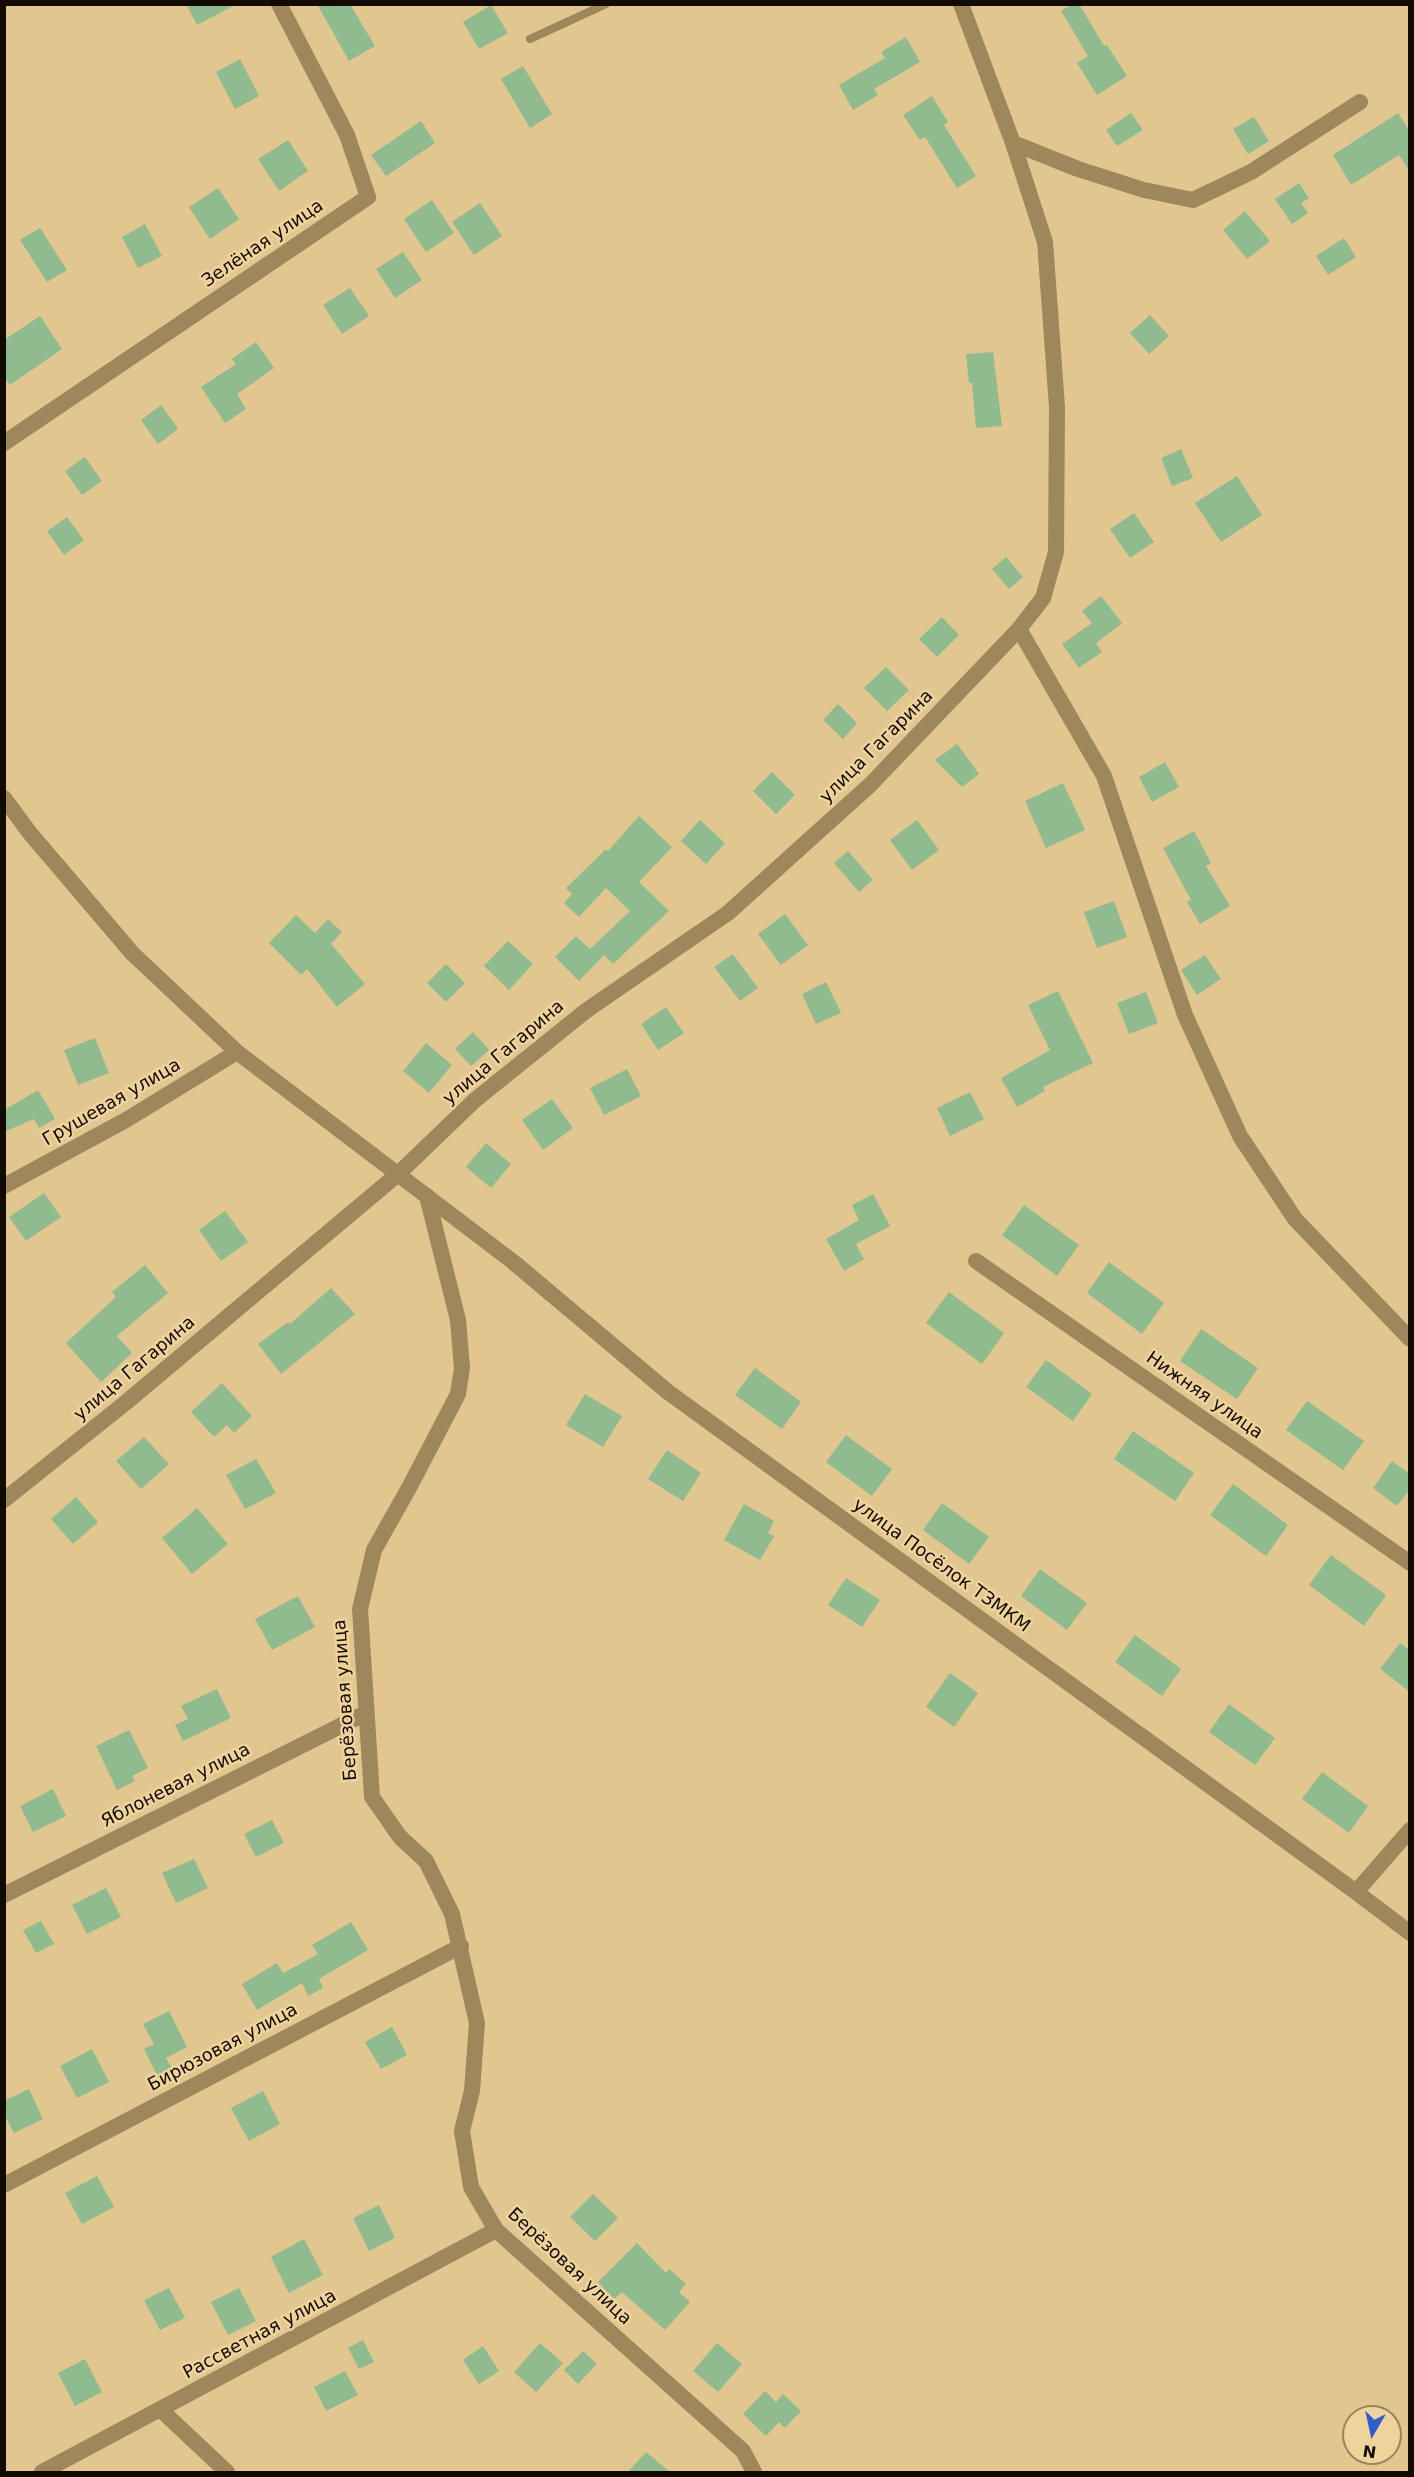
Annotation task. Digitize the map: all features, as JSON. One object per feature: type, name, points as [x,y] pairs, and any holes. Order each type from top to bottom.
[{"type":"street","name":"Зелёная улица","points":[[4,443],[368,197],[347,135],[279,4]]},
{"type":"street","name":"улица Гагарина","points":[[4,1500],[124,1404],[398,1174],[475,1100],[587,1010],[728,913],[870,785],[1019,629],[1043,598],[1056,552],[1057,407],[1045,242],[1012,143],[961,4]]},
{"type":"street","points":[[1012,143],[1078,169],[1144,190],[1193,200],[1251,172],[1360,102]]},
{"type":"street","points":[[1019,629],[1104,776],[1185,1015],[1240,1136],[1295,1219],[1410,1339]]},
{"type":"street","name":"улица Посёлок ТЗМКМ","points":[[4,798],[132,953],[237,1053],[512,1261],[668,1392],[1410,1933]]},
{"type":"street","name":"Грушевая улица","points":[[4,1186],[126,1120],[237,1053]]},
{"type":"street","name":"Берёзовая улица","points":[[427,1196],[458,1320],[462,1368],[458,1394],[374,1550],[360,1609],[372,1797],[400,1837],[426,1861],[452,1914],[477,2023],[472,2091],[462,2131],[471,2187],[496,2230],[743,2451],[754,2472]]},
{"type":"street","name":"Нижняя улица","points":[[976,1261],[1410,1563]]},
{"type":"street","name":"Яблоневая улица","points":[[4,1895],[366,1713]]},
{"type":"street","points":[[1356,1892],[1410,1830]]},
{"type":"street","name":"Бирюзовая улица","points":[[4,2185],[461,1946]]},
{"type":"street","name":"Рассветная улица","points":[[42,2472],[496,2230]]},
{"type":"street","points":[[162,2410],[227,2472]]},
{"type":"lane","points":[[530,39],[606,4]]},
{"type":"building","points":[[186,4],[237,4],[197,25]]},
{"type":"building","points":[[317,4],[350,4],[375,46],[349,61]]},
{"type":"building","points":[[1072,4],[1079,4],[1104,46],[1107,45],[1127,76],[1097,95],[1077,63],[1088,56],[1061,11]]},
{"type":"building","points":[[491,5],[508,33],[479,49],[463,22]]},
{"type":"building","points":[[906,37],[920,62],[874,89],[878,95],[853,110],[839,85],[885,58],[881,52]]},
{"type":"building","points":[[240,59],[259,96],[235,109],[216,72]]},
{"type":"building","points":[[523,66],[552,114],[530,128],[501,79]]},
{"type":"building","points":[[932,96],[948,122],[944,125],[976,176],[957,188],[925,137],[920,140],[903,115]]},
{"type":"building","points":[[1131,113],[1143,130],[1117,146],[1106,130]]},
{"type":"building","points":[[1398,113],[1410,132],[1410,172],[1399,155],[1351,185],[1333,155]]},
{"type":"building","points":[[1254,117],[1269,141],[1248,154],[1233,129]]},
{"type":"building","points":[[421,121],[435,143],[386,176],[371,155]]},
{"type":"building","points":[[288,140],[308,171],[279,191],[258,159]]},
{"type":"building","points":[[1299,183],[1309,198],[1301,203],[1308,213],[1292,224],[1275,199]]},
{"type":"building","points":[[218,188],[239,219],[210,239],[189,207]]},
{"type":"building","points":[[432,200],[454,233],[426,252],[404,219]]},
{"type":"building","points":[[480,203],[502,236],[474,255],[452,222]]},
{"type":"building","points":[[1245,211],[1270,241],[1247,259],[1223,230]]},
{"type":"building","points":[[145,224],[162,256],[138,268],[122,237]]},
{"type":"building","points":[[40,228],[67,270],[47,282],[20,240]]},
{"type":"building","points":[[1344,238],[1356,257],[1328,275],[1316,256]]},
{"type":"building","points":[[403,252],[422,280],[395,298],[376,269]]},
{"type":"building","points":[[350,288],[369,316],[342,334],[323,305]]},
{"type":"building","points":[[1150,315],[1169,336],[1149,354],[1130,333]]},
{"type":"building","points":[[40,316],[62,349],[10,385],[4,377],[4,340]]},
{"type":"building","points":[[256,342],[274,368],[237,394],[246,409],[225,423],[201,387],[236,364],[232,359]]},
{"type":"building","points":[[993,352],[1002,426],[976,428],[972,383],[969,383],[966,354]]},
{"type":"building","points":[[161,405],[178,429],[158,444],[141,420]]},
{"type":"building","points":[[1181,449],[1193,478],[1172,486],[1161,458]]},
{"type":"building","points":[[85,457],[102,481],[82,495],[65,471]]},
{"type":"building","points":[[1237,476],[1262,515],[1221,542],[1195,503]]},
{"type":"building","points":[[1134,513],[1154,542],[1130,558],[1110,529]]},
{"type":"building","points":[[67,517],[84,540],[64,555],[47,531]]},
{"type":"building","points":[[1006,557],[1023,577],[1009,589],[992,569]]},
{"type":"building","points":[[1101,596],[1122,623],[1096,643],[1102,652],[1079,668],[1062,644],[1092,623],[1082,611]]},
{"type":"building","points":[[942,617],[959,635],[937,657],[919,639]]},
{"type":"building","points":[[886,667],[909,690],[887,711],[864,688]]},
{"type":"building","points":[[838,704],[857,723],[843,739],[823,720]]},
{"type":"building","points":[[957,744],[979,774],[962,787],[935,760]]},
{"type":"building","points":[[1165,762],[1179,787],[1152,802],[1139,777]]},
{"type":"building","points":[[772,772],[795,795],[776,814],[753,791]]},
{"type":"building","points":[[1063,783],[1085,830],[1046,848],[1025,801]]},
{"type":"building","points":[[639,816],[672,847],[639,882],[669,911],[613,964],[604,955],[579,981],[555,957],[576,936],[590,949],[630,911],[606,888],[579,917],[564,903],[572,894],[566,888],[606,849],[608,851]]},
{"type":"building","points":[[700,820],[725,843],[706,864],[681,841]]},
{"type":"building","points":[[917,820],[939,850],[912,870],[890,840]]},
{"type":"building","points":[[1194,831],[1211,863],[1206,866],[1230,906],[1200,924],[1187,902],[1191,900],[1163,848]]},
{"type":"building","points":[[848,851],[873,880],[859,892],[834,863]]},
{"type":"building","points":[[1114,901],[1127,937],[1097,948],[1084,912]]},
{"type":"building","points":[[785,914],[808,945],[781,965],[758,934]]},
{"type":"building","points":[[296,915],[315,933],[328,919],[342,932],[331,944],[365,984],[337,1007],[307,969],[301,975],[269,943]]},
{"type":"building","points":[[508,941],[533,964],[509,990],[484,966]]},
{"type":"building","points":[[733,954],[758,988],[740,1001],[714,967]]},
{"type":"building","points":[[1205,955],[1221,979],[1197,995],[1181,970]]},
{"type":"building","points":[[446,964],[465,983],[446,1002],[427,983]]},
{"type":"building","points":[[826,982],[841,1013],[816,1024],[802,994]]},
{"type":"building","points":[[1058,991],[1093,1063],[1043,1087],[1045,1091],[1017,1107],[1001,1078],[1050,1050],[1028,1005]]},
{"type":"building","points":[[1146,992],[1158,1023],[1129,1034],[1117,1003]]},
{"type":"building","points":[[666,1007],[684,1033],[658,1050],[641,1024]]},
{"type":"building","points":[[473,1032],[489,1050],[471,1066],[455,1049]]},
{"type":"building","points":[[95,1038],[109,1073],[78,1085],[64,1050]]},
{"type":"building","points":[[426,1043],[452,1065],[429,1093],[403,1071]]},
{"type":"building","points":[[627,1069],[641,1096],[604,1115],[590,1088]]},
{"type":"building","points":[[38,1090],[55,1119],[39,1128],[34,1119],[4,1132],[4,1110]]},
{"type":"building","points":[[970,1092],[984,1119],[950,1136],[937,1108]]},
{"type":"building","points":[[552,1099],[573,1128],[543,1150],[522,1120]]},
{"type":"building","points":[[486,1143],[511,1164],[491,1188],[466,1167]]},
{"type":"building","points":[[44,1193],[61,1217],[26,1241],[9,1217]]},
{"type":"building","points":[[873,1194],[890,1226],[856,1244],[864,1259],[844,1271],[826,1239],[859,1220],[852,1205]]},
{"type":"building","points":[[1024,1205],[1079,1245],[1057,1276],[1002,1235]]},
{"type":"building","points":[[225,1211],[248,1242],[221,1261],[199,1230]]},
{"type":"building","points":[[1109,1262],[1164,1303],[1142,1334],[1087,1293]]},
{"type":"building","points":[[145,1265],[168,1293],[117,1336],[132,1353],[101,1382],[66,1343],[116,1297],[112,1292]]},
{"type":"building","points":[[331,1288],[355,1314],[281,1374],[258,1344],[288,1322],[290,1324]]},
{"type":"building","points":[[949,1292],[1004,1333],[982,1364],[926,1323]]},
{"type":"building","points":[[1201,1329],[1258,1368],[1237,1399],[1180,1361]]},
{"type":"building","points":[[1046,1360],[1092,1394],[1073,1421],[1026,1387]]},
{"type":"building","points":[[755,1368],[801,1402],[782,1429],[735,1395]]},
{"type":"building","points":[[222,1383],[252,1416],[234,1433],[227,1425],[214,1437],[191,1412]]},
{"type":"building","points":[[585,1394],[622,1416],[603,1447],[566,1425]]},
{"type":"building","points":[[1307,1401],[1364,1441],[1343,1470],[1286,1430]]},
{"type":"building","points":[[1133,1431],[1194,1473],[1175,1501],[1114,1459]]},
{"type":"building","points":[[846,1435],[892,1469],[872,1496],[826,1462]]},
{"type":"building","points":[[144,1437],[169,1464],[141,1489],[116,1461]]},
{"type":"building","points":[[667,1450],[701,1473],[683,1501],[648,1479]]},
{"type":"building","points":[[256,1459],[276,1493],[245,1509],[226,1475]]},
{"type":"building","points":[[1392,1461],[1410,1474],[1410,1489],[1397,1506],[1373,1488]]},
{"type":"building","points":[[1233,1484],[1288,1525],[1266,1556],[1210,1515]]},
{"type":"building","points":[[76,1497],[98,1522],[73,1544],[51,1519]]},
{"type":"building","points":[[942,1503],[989,1537],[969,1564],[923,1530]]},
{"type":"building","points":[[744,1504],[774,1521],[768,1533],[774,1536],[760,1560],[724,1540]]},
{"type":"building","points":[[197,1508],[228,1544],[192,1574],[162,1538]]},
{"type":"building","points":[[1331,1555],[1386,1595],[1364,1626],[1309,1585]]},
{"type":"building","points":[[1040,1569],[1087,1603],[1067,1630],[1021,1596]]},
{"type":"building","points":[[846,1578],[880,1600],[862,1627],[828,1605]]},
{"type":"building","points":[[298,1596],[315,1627],[272,1650],[255,1619]]},
{"type":"building","points":[[1135,1635],[1181,1669],[1162,1696],[1115,1662]]},
{"type":"building","points":[[1400,1643],[1410,1650],[1410,1692],[1380,1669]]},
{"type":"building","points":[[950,1673],[978,1693],[954,1727],[926,1707]]},
{"type":"building","points":[[217,1689],[231,1718],[183,1741],[175,1725],[188,1719],[181,1706]]},
{"type":"building","points":[[1229,1704],[1275,1738],[1255,1765],[1209,1732]]},
{"type":"building","points":[[129,1730],[148,1768],[132,1776],[135,1781],[117,1790],[96,1746]]},
{"type":"building","points":[[1322,1772],[1368,1806],[1349,1833],[1302,1799]]},
{"type":"building","points":[[53,1789],[66,1816],[33,1832],[20,1806]]},
{"type":"building","points":[[272,1820],[284,1843],[256,1857],[244,1834]]},
{"type":"building","points":[[194,1859],[208,1888],[176,1903],[162,1873]]},
{"type":"building","points":[[106,1888],[121,1917],[87,1934],[72,1905]]},
{"type":"building","points":[[41,1921],[54,1944],[36,1953],[23,1930]]},
{"type":"building","points":[[351,1922],[368,1950],[319,1979],[323,1988],[308,1996],[302,1983],[257,2010],[242,1984],[277,1963],[283,1973],[318,1954],[312,1945]]},
{"type":"building","points":[[169,2011],[187,2047],[166,2058],[172,2068],[157,2075],[144,2049],[154,2044],[143,2024]]},
{"type":"building","points":[[392,2027],[407,2055],[381,2069],[365,2042]]},
{"type":"building","points":[[92,2049],[109,2082],[77,2098],[60,2066]]},
{"type":"building","points":[[29,2089],[43,2119],[14,2133],[4,2114],[4,2101]]},
{"type":"building","points":[[263,2091],[280,2124],[249,2141],[231,2108]]},
{"type":"building","points":[[97,2176],[114,2207],[82,2224],[65,2193]]},
{"type":"building","points":[[593,2194],[618,2218],[595,2241],[570,2217]]},
{"type":"building","points":[[379,2205],[395,2238],[369,2251],[353,2218]]},
{"type":"building","points":[[304,2239],[323,2275],[289,2293],[271,2257]]},
{"type":"building","points":[[637,2243],[666,2273],[669,2269],[686,2284],[679,2292],[690,2302],[665,2330],[622,2292],[614,2299],[598,2282]]},
{"type":"building","points":[[169,2288],[185,2318],[160,2330],[144,2300]]},
{"type":"building","points":[[239,2288],[256,2321],[228,2335],[211,2302]]},
{"type":"building","points":[[363,2340],[374,2362],[359,2369],[348,2348]]},
{"type":"building","points":[[540,2343],[563,2363],[536,2392],[514,2372]]},
{"type":"building","points":[[717,2343],[742,2364],[718,2392],[693,2371]]},
{"type":"building","points":[[483,2346],[499,2371],[479,2384],[463,2360]]},
{"type":"building","points":[[583,2351],[597,2364],[578,2384],[564,2370]]},
{"type":"building","points":[[85,2359],[102,2392],[75,2406],[58,2373]]},
{"type":"building","points":[[345,2371],[358,2395],[326,2411],[314,2387]]},
{"type":"building","points":[[765,2391],[776,2402],[783,2394],[801,2411],[785,2428],[779,2422],[766,2436],[743,2414]]},
{"type":"building","points":[[646,2452],[670,2472],[628,2472]]}]
